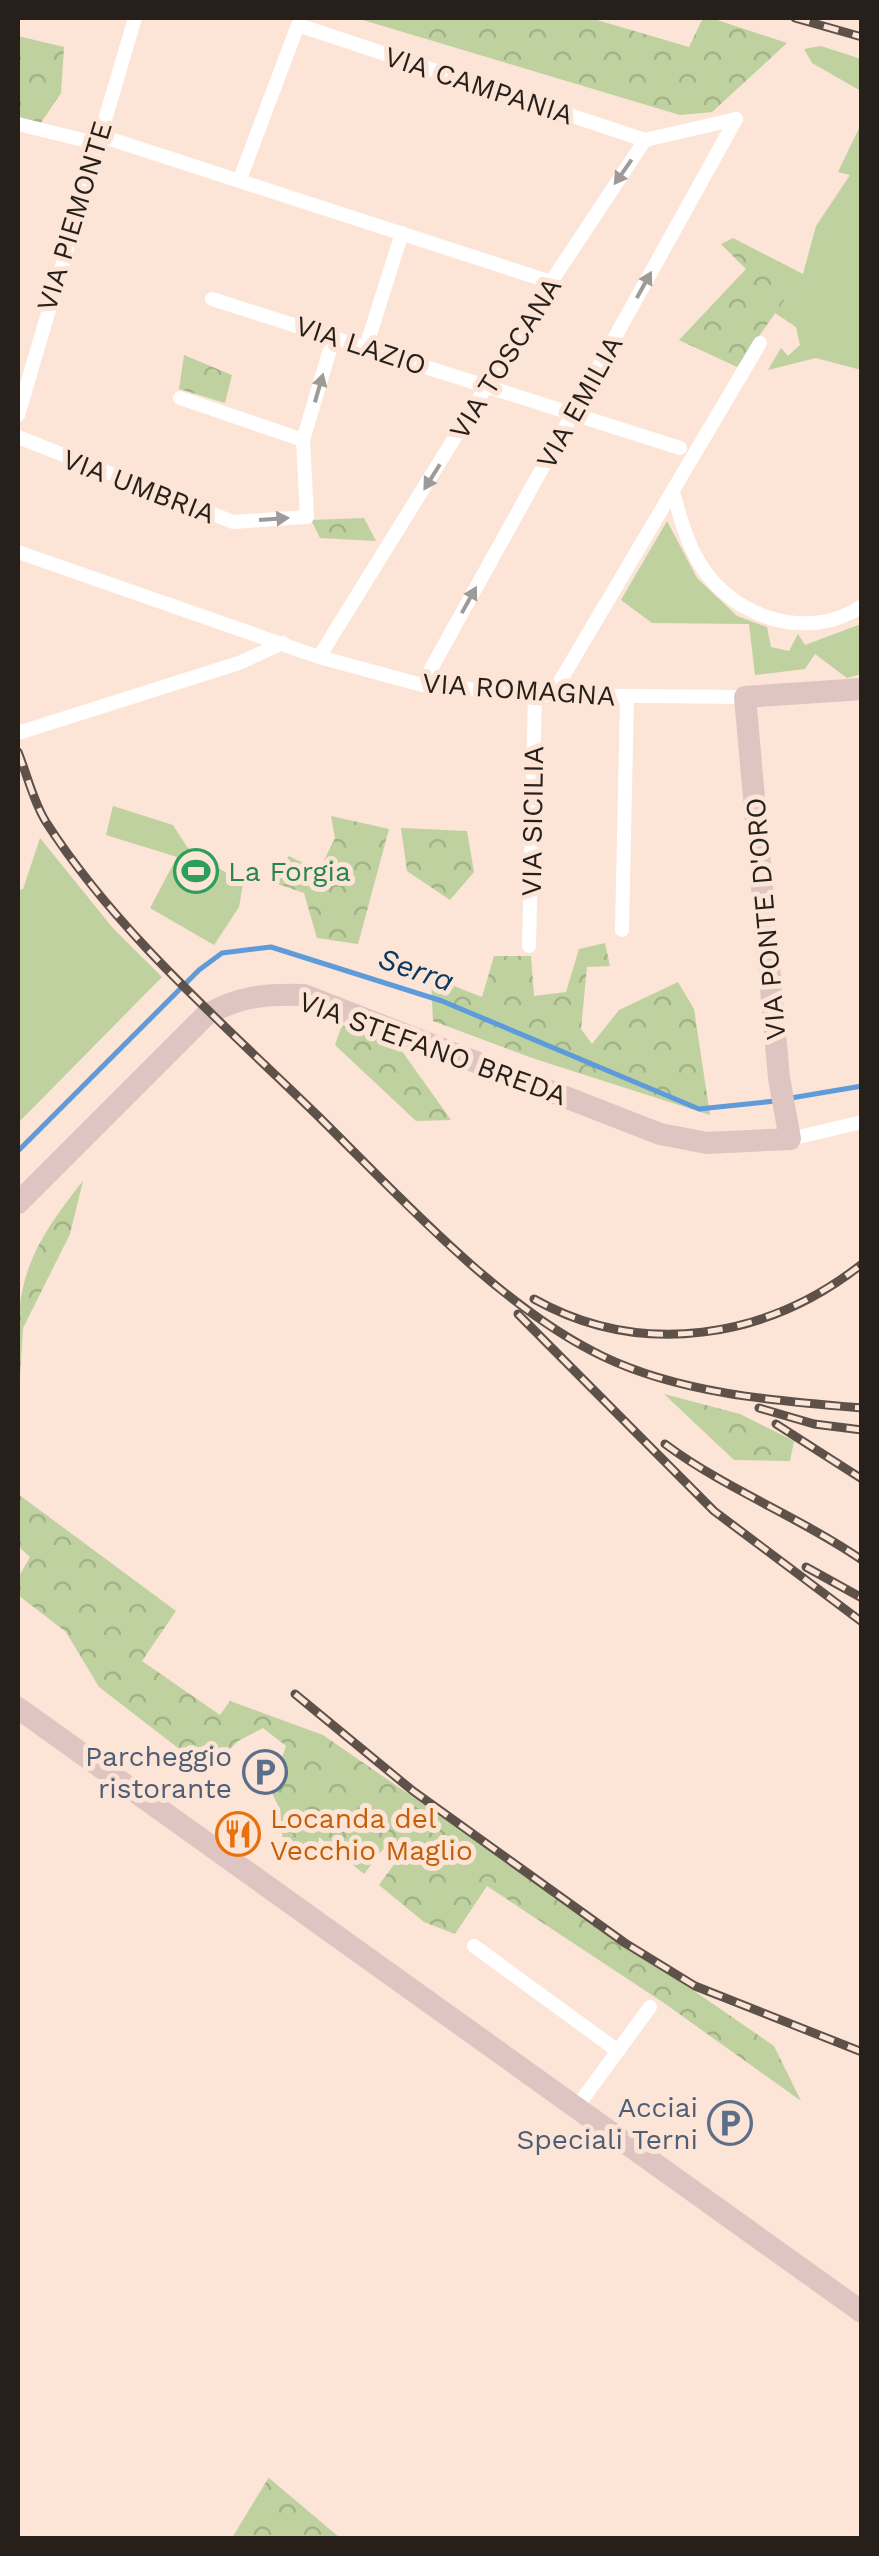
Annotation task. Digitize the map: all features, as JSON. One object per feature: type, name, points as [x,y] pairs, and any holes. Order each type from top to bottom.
[{"type":"main road","name":"VIA ROMAGNA","points":[[745,697],[861,689]]},
{"type":"main road","name":"VIA PONTE D'ORO","points":[[745,697],[779,1078],[790,1140]]},
{"type":"main road","name":"VIA STEFANO BREDA","points":[[18,1202],[206,1015],[235,999],[259,994],[304,995],[660,1134],[706,1143],[790,1140]]},
{"type":"main road","points":[[18,1708],[862,2312]]},
{"type":"street","name":"VIA PIEMONTE","points":[[18,415],[135,18]]},
{"type":"street","name":"VIA CAMPANIA","points":[[240,178],[298,25],[645,140]]},
{"type":"street","name":"VIA EMILIA","points":[[422,685],[736,119],[645,140]]},
{"type":"street","points":[[18,124],[97,139],[240,178],[551,282]]},
{"type":"street","name":"VIA TOSCANA","points":[[319,656],[551,282],[645,140]]},
{"type":"street","points":[[366,347],[402,233]]},
{"type":"street","name":"VIA LAZIO","points":[[212,298],[680,448]]},
{"type":"street","name":"VIA UMBRIA","points":[[18,437],[233,522],[307,517],[303,440],[334,336]]},
{"type":"street","points":[[552,695],[760,343]]},
{"type":"street","points":[[180,398],[303,440]]},
{"type":"street","points":[[673,492],[685,535],[702,567],[726,596],[791,624],[820,622],[862,606]]},
{"type":"street","name":"VIA ROMAGNA","points":[[18,552],[319,656],[422,685],[535,695],[745,697]]},
{"type":"street","points":[[18,733],[239,663],[283,644]]},
{"type":"street","name":"VIA SICILIA","points":[[530,946],[535,695]]},
{"type":"street","points":[[622,930],[627,697]]},
{"type":"street","name":"VIA STEFANO BREDA","points":[[790,1140],[862,1122]]},
{"type":"street","points":[[474,1946],[618,2051]]},
{"type":"street","points":[[576,2108],[650,2008]]},
{"type":"green space","points":[[356,18],[590,18],[689,47],[703,18],[711,18],[787,43],[712,112],[680,115]]},
{"type":"green space","points":[[18,36],[64,47],[61,93],[40,124],[18,117]]},
{"type":"green space","points":[[821,46],[861,59],[861,91],[812,63],[804,49]]},
{"type":"green space","points":[[861,124],[861,370],[816,358],[768,370],[781,348],[788,356],[800,345],[796,327],[775,313],[803,274],[816,226],[850,175],[838,172]]},
{"type":"green space","points":[[733,238],[803,274],[737,367],[679,340],[746,269],[721,244]]},
{"type":"green space","points":[[184,355],[232,375],[225,403],[179,389]]},
{"type":"green space","points":[[364,518],[376,541],[320,538],[311,520]]},
{"type":"green space","points":[[667,521],[697,578],[737,616],[767,627],[771,647],[789,651],[798,634],[805,645],[861,624],[861,674],[847,678],[815,654],[805,669],[755,675],[749,624],[652,623],[621,600]]},
{"type":"green space","name":"La Forgia","points":[[113,806],[173,825],[187,847],[243,884],[239,907],[214,945],[150,908],[177,857],[106,835]]},
{"type":"green space","points":[[331,816],[389,829],[358,944],[317,938],[304,893],[269,881],[289,856],[319,871],[335,838]]},
{"type":"green space","points":[[401,828],[467,831],[474,872],[450,900],[407,871]]},
{"type":"green space","points":[[40,838],[112,927],[162,977],[18,1123],[18,890],[23,889]]},
{"type":"green space","points":[[605,943],[610,966],[587,967],[581,1029],[592,1044],[619,1010],[678,982],[694,1009],[710,1115],[535,1059],[433,1021],[431,977],[482,997],[494,956],[531,956],[534,996],[566,992],[579,949]]},
{"type":"green space","points":[[342,1025],[399,1047],[451,1120],[416,1121],[335,1045]]},
{"type":"green space","points":[[83,1181],[70,1234],[23,1328],[18,1412],[19,1314],[30,1264],[59,1212]]},
{"type":"green space","points":[[664,1394],[740,1414],[794,1441],[790,1461],[734,1460]]},
{"type":"green space","points":[[18,1494],[176,1611],[142,1661],[220,1715],[230,1701],[323,1735],[774,2046],[801,2101],[664,2003],[487,1886],[455,1934],[424,1922],[379,1885],[398,1859],[383,1849],[364,1874],[319,1837],[317,1853],[285,1861],[280,1810],[271,1791],[286,1746],[263,1728],[238,1741],[208,1771],[99,1687],[66,1632],[18,1595],[18,1578],[30,1557],[18,1546]]},
{"type":"green space","points":[[269,2478],[340,2538],[232,2538]]},
{"type":"waterway","name":"Serra","points":[[18,1151],[199,970],[222,953],[271,947],[442,1001],[699,1109],[775,1101]]},
{"type":"waterway","name":"Serra","points":[[791,1098],[862,1086]]},
{"type":"railway","points":[[795,18],[862,37]]},
{"type":"railway","points":[[18,752],[46,822],[139,940],[417,1215],[526,1309],[602,1356],[664,1379],[763,1398],[862,1408]]},
{"type":"railway","points":[[534,1299],[575,1318],[617,1329],[660,1334],[702,1332],[745,1324],[786,1310],[862,1264]]},
{"type":"railway","points":[[518,1314],[714,1511],[862,1622]]},
{"type":"railway","points":[[759,1408],[814,1424],[862,1430]]},
{"type":"railway","points":[[776,1424],[862,1479]]},
{"type":"railway","points":[[665,1444],[862,1560]]},
{"type":"railway","points":[[806,1567],[862,1598]]},
{"type":"railway","points":[[295,1694],[413,1791],[625,1943],[695,1986],[862,2052]]},
{"type":"place","name":"La Forgia","points":[[196,871]]},
{"type":"place","name":"Parcheggio ristorante","points":[[265,1772]]},
{"type":"place","name":"Locanda del Vecchio Maglio","points":[[238,1834]]},
{"type":"place","name":"Acciai Speciali Terni","points":[[730,2123]]}]
